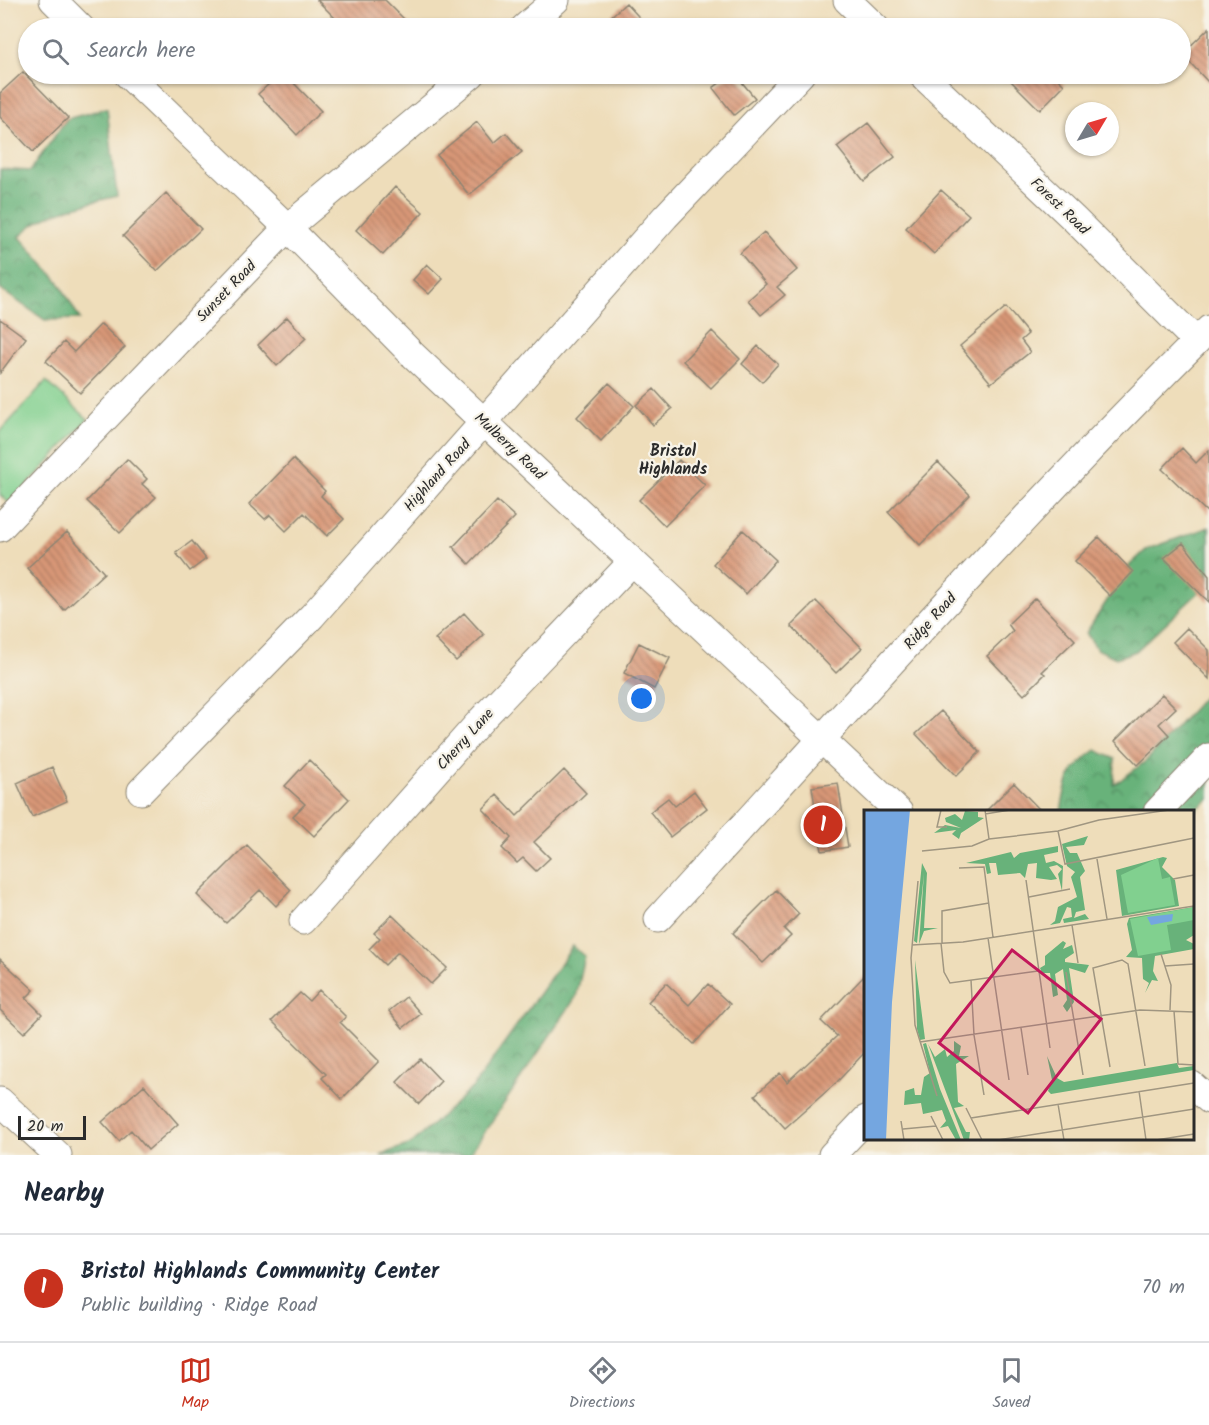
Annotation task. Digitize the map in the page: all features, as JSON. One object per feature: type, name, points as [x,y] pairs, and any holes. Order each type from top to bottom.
[{"type":"street","points":[[53,0],[71,18]]},
{"type":"street","points":[[535,18],[556,0]]},
{"type":"street","name":"Mulberry Road","points":[[137,84],[287,228],[413,355],[897,810]]},
{"type":"street","name":"Sunset Road","points":[[0,528],[287,228],[460,84]]},
{"type":"street","name":"Highland Road","points":[[141,791],[312,616],[665,217],[791,84]]},
{"type":"street","name":"Forest Road","points":[[932,84],[1074,219],[1203,335]]},
{"type":"street","name":"Ridge Road","points":[[658,919],[984,561],[1203,335]]},
{"type":"street","name":"Cherry Lane","points":[[303,921],[482,719],[632,562]]},
{"type":"street","points":[[1159,810],[1209,757]]},
{"type":"street","points":[[1194,1087],[1209,1100]]},
{"type":"street","points":[[0,1101],[58,1155]]},
{"type":"street","points":[[832,1155],[864,1121]]},
{"type":"green space","points":[[107,108],[117,196],[51,215],[28,228],[20,237],[58,281],[80,319],[45,320],[0,289],[0,169],[30,171],[67,119]]},
{"type":"green space","points":[[46,381],[88,419],[10,504],[0,495],[0,432]]},
{"type":"green space","points":[[1209,527],[1209,583],[1136,651],[1116,658],[1097,649],[1086,633],[1130,565],[1146,550]]},
{"type":"green space","points":[[1209,691],[1209,799],[1194,811],[1061,810],[1070,776],[1080,763],[1096,750],[1115,759],[1114,785],[1147,760]]},
{"type":"green space","points":[[573,946],[585,957],[576,997],[469,1155],[380,1155],[411,1144],[473,1087]]},
{"type":"building","points":[[317,0],[385,0],[403,18],[335,18]]},
{"type":"building","points":[[626,3],[640,18],[609,18]]},
{"type":"building","points":[[1209,28],[1209,83],[1191,64],[1191,45]]},
{"type":"building","points":[[18,77],[18,84],[35,84],[68,118],[33,152],[0,117],[0,93]]},
{"type":"building","points":[[269,84],[295,84],[321,111],[297,135],[258,94]]},
{"type":"building","points":[[718,84],[743,84],[755,98],[734,115],[713,88]]},
{"type":"building","points":[[1014,84],[1064,85],[1040,110]]},
{"type":"building","points":[[477,122],[494,143],[506,133],[522,152],[469,195],[437,155]]},
{"type":"building","points":[[868,123],[895,157],[864,181],[837,147]]},
{"type":"building","points":[[395,187],[423,212],[383,255],[356,230]]},
{"type":"building","points":[[941,190],[969,215],[934,254],[906,228]]},
{"type":"building","points":[[166,193],[201,229],[157,271],[123,236]]},
{"type":"building","points":[[764,232],[797,270],[777,287],[785,295],[761,315],[748,300],[766,284],[740,253]]},
{"type":"building","points":[[427,264],[443,279],[429,294],[413,280]]},
{"type":"building","points":[[1006,307],[1028,334],[1021,340],[1030,352],[991,383],[960,346]]},
{"type":"building","points":[[287,317],[306,338],[277,366],[258,345]]},
{"type":"building","points":[[0,319],[26,338],[0,373]]},
{"type":"building","points":[[101,324],[125,347],[80,393],[46,361],[64,342],[74,352]]},
{"type":"building","points":[[712,331],[740,359],[711,388],[683,361]]},
{"type":"building","points":[[758,346],[778,364],[762,382],[742,364]]},
{"type":"building","points":[[609,383],[634,406],[601,441],[577,417]]},
{"type":"building","points":[[654,389],[672,409],[653,425],[636,405]]},
{"type":"building","points":[[1182,448],[1196,463],[1209,450],[1209,514],[1162,469]]},
{"type":"building","points":[[127,459],[147,479],[142,484],[156,497],[120,533],[87,501]]},
{"type":"building","points":[[293,459],[325,491],[321,496],[344,519],[327,536],[304,513],[286,531],[270,515],[265,519],[249,504]]},
{"type":"building","points":[[679,460],[705,485],[665,526],[639,500]]},
{"type":"building","points":[[938,462],[970,495],[920,545],[888,512]]},
{"type":"building","points":[[497,501],[515,517],[469,564],[453,547]]},
{"type":"building","points":[[743,530],[776,560],[746,594],[713,564]]},
{"type":"building","points":[[67,532],[104,573],[64,610],[27,568]]},
{"type":"building","points":[[1099,537],[1133,572],[1110,596],[1075,561]]},
{"type":"building","points":[[192,541],[206,559],[190,571],[176,553]]},
{"type":"building","points":[[1183,543],[1209,576],[1209,602],[1164,558]]},
{"type":"building","points":[[1035,598],[1075,640],[1042,672],[1045,674],[1024,695],[987,656],[1013,631],[1008,624]]},
{"type":"building","points":[[816,601],[862,648],[836,673],[791,626]]},
{"type":"building","points":[[464,613],[484,635],[456,661],[435,639]]},
{"type":"building","points":[[1187,628],[1209,650],[1209,679],[1173,642]]},
{"type":"building","points":[[639,643],[670,658],[654,689],[624,673]]},
{"type":"building","points":[[1162,694],[1176,708],[1159,724],[1169,735],[1138,765],[1115,741]]},
{"type":"building","points":[[941,711],[980,752],[956,776],[916,734]]},
{"type":"building","points":[[309,760],[349,799],[314,836],[293,816],[305,804],[285,786]]},
{"type":"building","points":[[52,767],[67,801],[32,817],[17,783]]},
{"type":"building","points":[[564,770],[586,793],[534,842],[550,858],[536,871],[523,858],[517,863],[502,848],[511,838],[483,809],[497,795],[517,816]]},
{"type":"building","points":[[838,783],[848,847],[822,851],[812,787]]},
{"type":"building","points":[[1014,783],[1040,810],[987,810]]},
{"type":"building","points":[[694,791],[707,808],[670,837],[650,812],[668,798],[675,806]]},
{"type":"building","points":[[247,845],[291,890],[276,906],[260,890],[226,923],[197,895]]},
{"type":"building","points":[[776,890],[799,914],[784,929],[791,936],[763,963],[733,933]]},
{"type":"building","points":[[392,915],[447,968],[431,984],[398,952],[385,965],[369,949],[380,938],[374,933]]},
{"type":"building","points":[[0,959],[34,990],[26,998],[42,1014],[24,1033],[0,1010]]},
{"type":"building","points":[[864,976],[864,1053],[837,1082],[785,1128],[755,1095],[780,1073],[787,1082],[837,1036],[821,1021]]},
{"type":"building","points":[[666,983],[689,1005],[708,984],[730,1004],[694,1044],[648,1002]]},
{"type":"building","points":[[319,990],[346,1017],[340,1022],[379,1061],[342,1099],[322,1078],[326,1074],[272,1021],[300,993],[309,1001]]},
{"type":"building","points":[[406,997],[421,1014],[403,1028],[389,1011]]},
{"type":"building","points":[[420,1059],[441,1081],[419,1104],[397,1082]]},
{"type":"building","points":[[144,1085],[178,1124],[148,1150],[131,1130],[119,1141],[102,1122]]},
{"type":"place","name":"Bristol Highlands Community Center","points":[[823,825]]},
{"type":"district","name":"Bristol Highlands","points":[[673,459]]}]
